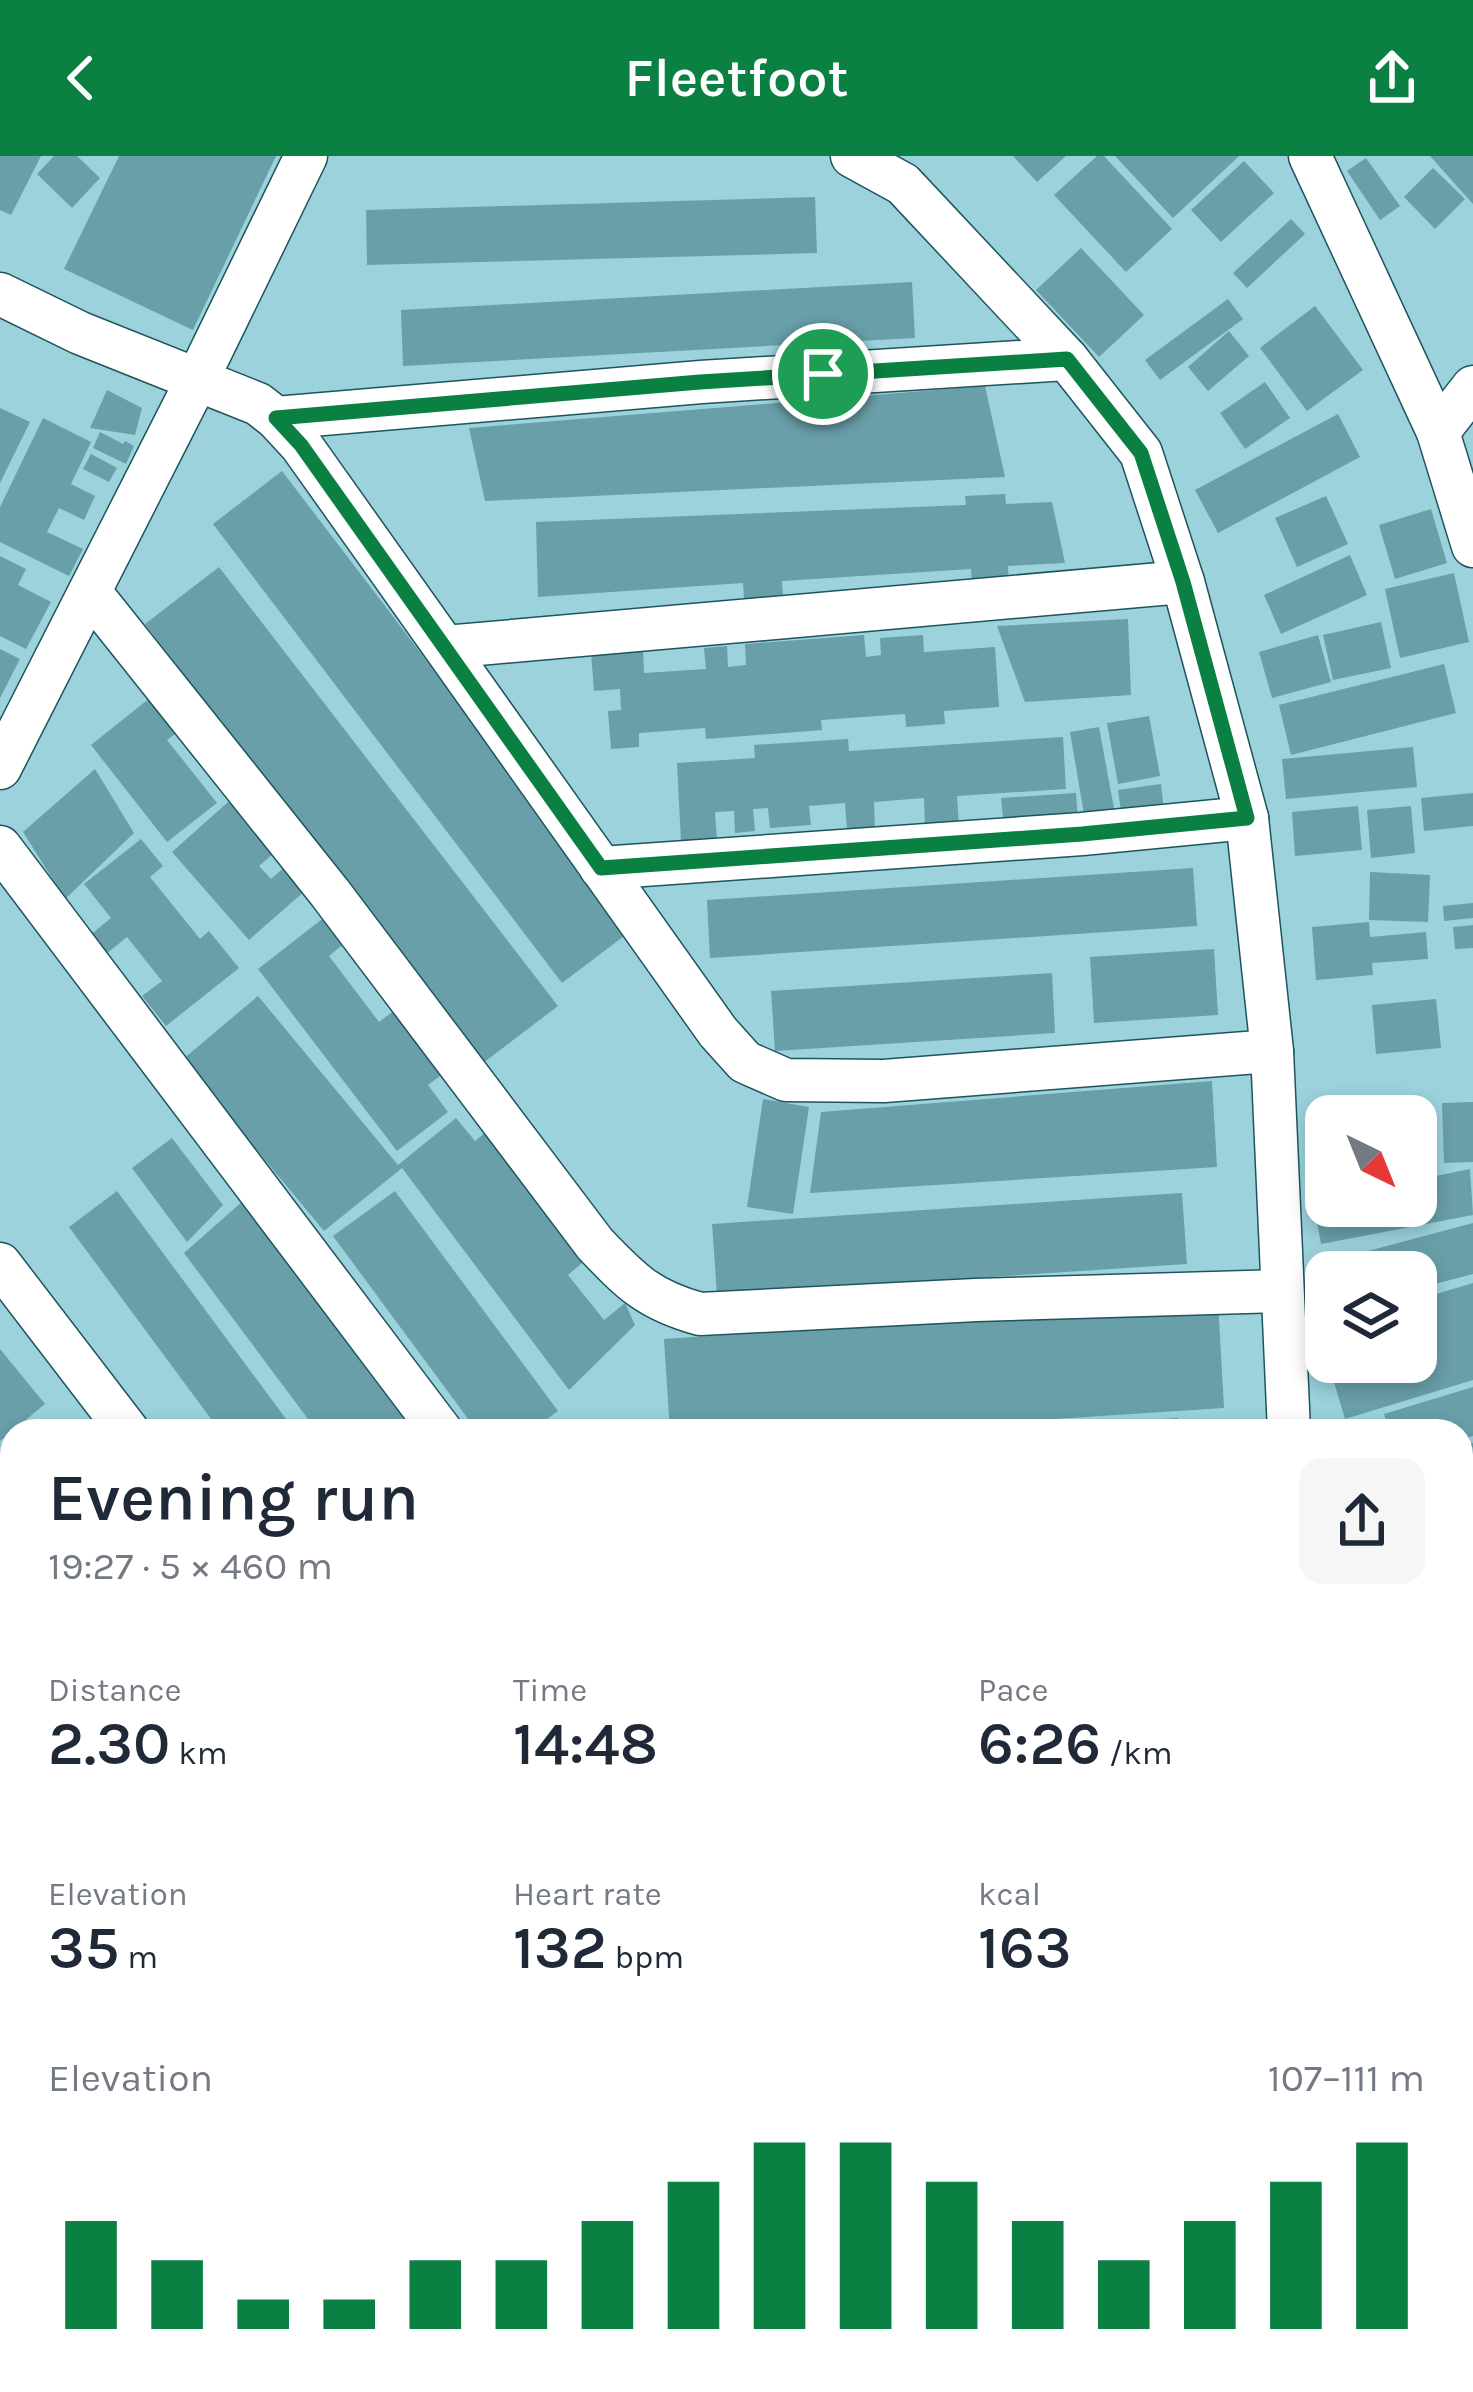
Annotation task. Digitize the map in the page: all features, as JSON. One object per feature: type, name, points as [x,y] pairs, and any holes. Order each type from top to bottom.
[{"type":"street","points":[[0,768],[306,156]]},
{"type":"street","points":[[852,156],[903,184],[1067,359],[1141,453],[1183,582],[1247,818],[1272,1051],[1287,1419]]},
{"type":"street","points":[[1315,158],[1438,432],[1473,545]]},
{"type":"street","points":[[0,294],[114,347],[258,404],[276,418],[301,445],[718,1032],[745,1062],[786,1081],[884,1081],[1272,1051]]},
{"type":"street","points":[[276,418],[700,382],[1067,359]]},
{"type":"street","points":[[1438,432],[1473,387]]},
{"type":"street","points":[[445,647],[1183,582]]},
{"type":"street","points":[[90,592],[330,893],[595,1244],[632,1283],[668,1305],[700,1314],[1282,1291]]},
{"type":"street","points":[[601,868],[1247,818]]},
{"type":"street","points":[[0,847],[432,1419]]},
{"type":"street","points":[[0,1264],[110,1419]]},
{"type":"building","points":[[0,156],[41,156],[11,215],[0,210]]},
{"type":"building","points":[[54,156],[77,156],[100,178],[72,208],[37,174]]},
{"type":"building","points":[[119,156],[276,156],[193,330],[64,269]]},
{"type":"building","points":[[1013,156],[1066,156],[1037,182]]},
{"type":"building","points":[[1097,156],[1104,156],[1172,229],[1126,272],[1054,195]]},
{"type":"building","points":[[1115,156],[1239,156],[1173,218]]},
{"type":"building","points":[[1430,156],[1473,156],[1473,204]]},
{"type":"building","points":[[1366,158],[1400,206],[1380,220],[1347,171]]},
{"type":"building","points":[[1244,161],[1274,193],[1221,242],[1191,210]]},
{"type":"building","points":[[1433,168],[1465,199],[1435,229],[1404,197]]},
{"type":"building","points":[[815,197],[817,253],[367,265],[366,210]]},
{"type":"building","points":[[1291,219],[1305,234],[1247,288],[1233,273]]},
{"type":"building","points":[[1081,248],[1144,315],[1099,357],[1036,290]]},
{"type":"building","points":[[912,282],[915,338],[403,366],[401,310]]},
{"type":"building","points":[[1228,299],[1243,319],[1160,380],[1145,360]]},
{"type":"building","points":[[1315,306],[1363,370],[1307,411],[1260,348]]},
{"type":"building","points":[[1229,331],[1249,356],[1208,391],[1188,367]]},
{"type":"building","points":[[1265,382],[1290,418],[1245,449],[1220,413]]},
{"type":"building","points":[[985,386],[1005,477],[485,501],[469,428]]},
{"type":"building","points":[[107,390],[142,408],[135,435],[90,428]]},
{"type":"building","points":[[0,408],[30,422],[0,483]]},
{"type":"building","points":[[1338,414],[1360,457],[1218,533],[1195,490]]},
{"type":"building","points":[[43,418],[91,442],[71,484],[95,496],[84,520],[59,508],[47,532],[83,549],[69,576],[0,542],[0,507]]},
{"type":"building","points":[[100,432],[134,446],[126,464],[93,448]]},
{"type":"building","points":[[91,454],[117,468],[109,482],[83,469]]},
{"type":"building","points":[[282,471],[632,930],[562,983],[213,524]]},
{"type":"building","points":[[1005,494],[1006,504],[1052,502],[1065,563],[1008,566],[1009,588],[972,590],[971,569],[782,581],[784,612],[745,615],[743,583],[538,597],[536,522],[966,505],[965,496]]},
{"type":"building","points":[[1326,496],[1348,544],[1297,567],[1275,518]]},
{"type":"building","points":[[1431,509],[1447,563],[1395,579],[1379,525]]},
{"type":"building","points":[[1350,555],[1367,595],[1281,634],[1264,595]]},
{"type":"building","points":[[0,556],[26,569],[18,585],[51,602],[26,649],[0,636]]},
{"type":"building","points":[[219,567],[558,1006],[483,1063],[145,624]]},
{"type":"building","points":[[1454,573],[1469,642],[1400,658],[1385,589]]},
{"type":"building","points":[[1128,619],[1131,695],[1025,702],[997,626]]},
{"type":"building","points":[[1381,622],[1391,668],[1333,680],[1323,635]]},
{"type":"building","points":[[864,635],[866,657],[881,655],[880,638],[923,635],[924,652],[995,647],[999,707],[944,711],[945,724],[906,727],[905,714],[821,720],[822,730],[706,739],[705,728],[639,733],[639,747],[611,749],[608,711],[621,710],[620,689],[594,691],[591,652],[643,648],[644,673],[706,669],[704,648],[727,646],[728,667],[746,665],[745,644]]},
{"type":"building","points":[[1318,635],[1331,682],[1272,698],[1259,652]]},
{"type":"building","points":[[0,649],[20,659],[0,698]]},
{"type":"building","points":[[1444,664],[1456,713],[1291,755],[1279,705]]},
{"type":"building","points":[[160,690],[187,725],[167,740],[217,803],[167,842],[91,745]]},
{"type":"building","points":[[1149,716],[1160,776],[1118,784],[1107,723]]},
{"type":"building","points":[[1099,727],[1115,814],[1085,820],[1070,732]]},
{"type":"building","points":[[1063,737],[1066,789],[957,796],[959,826],[925,829],[924,798],[874,802],[875,828],[847,830],[845,803],[809,806],[811,825],[770,828],[768,808],[753,809],[755,831],[735,833],[734,811],[715,812],[717,840],[681,842],[677,763],[755,758],[754,745],[848,739],[849,751]]},
{"type":"building","points":[[1413,747],[1417,787],[1286,799],[1282,759]]},
{"type":"building","points":[[95,769],[134,833],[65,899],[23,832]]},
{"type":"building","points":[[1161,784],[1164,812],[1122,818],[1118,790]]},
{"type":"building","points":[[1076,793],[1078,821],[1004,827],[1001,798]]},
{"type":"building","points":[[1473,793],[1473,826],[1424,831],[1421,798]]},
{"type":"building","points":[[237,794],[282,846],[259,866],[271,879],[287,865],[307,889],[249,940],[172,852]]},
{"type":"building","points":[[1358,806],[1362,850],[1295,856],[1292,812]]},
{"type":"building","points":[[1411,806],[1415,853],[1371,858],[1367,810]]},
{"type":"building","points":[[141,839],[163,866],[150,877],[200,939],[209,931],[239,968],[166,1026],[142,996],[162,981],[127,937],[105,955],[89,936],[111,918],[84,884]]},
{"type":"building","points":[[1193,868],[1197,926],[710,958],[707,900]]},
{"type":"building","points":[[1370,872],[1430,875],[1428,922],[1369,920]]},
{"type":"building","points":[[1473,903],[1473,918],[1444,921],[1443,906]]},
{"type":"building","points":[[326,916],[346,942],[329,956],[379,1022],[396,1009],[444,1073],[428,1085],[448,1112],[397,1151],[258,969]]},
{"type":"building","points":[[1369,922],[1370,937],[1426,932],[1428,959],[1372,963],[1373,975],[1316,980],[1312,927]]},
{"type":"building","points":[[1473,925],[1473,948],[1455,949],[1453,927]]},
{"type":"building","points":[[1214,949],[1218,1015],[1094,1023],[1090,957]]},
{"type":"building","points":[[1052,973],[1055,1033],[775,1051],[771,991]]},
{"type":"building","points":[[258,996],[398,1165],[456,1118],[475,1141],[486,1132],[588,1258],[568,1275],[604,1320],[625,1303],[635,1325],[569,1390],[402,1168],[324,1231],[182,1060]]},
{"type":"building","points":[[1436,999],[1441,1048],[1376,1054],[1372,1005]]},
{"type":"building","points":[[1212,1081],[1217,1167],[810,1193],[821,1112]]},
{"type":"building","points":[[763,1099],[809,1107],[793,1214],[747,1207]]},
{"type":"building","points":[[1473,1102],[1473,1162],[1444,1163],[1442,1103]]},
{"type":"building","points":[[172,1138],[223,1205],[187,1242],[132,1168]]},
{"type":"building","points":[[1470,1169],[1473,1215],[1437,1222],[1437,1176]]},
{"type":"building","points":[[117,1191],[286,1419],[211,1419],[69,1227]]},
{"type":"building","points":[[395,1191],[558,1411],[547,1419],[468,1419],[333,1236]]},
{"type":"building","points":[[252,1193],[421,1419],[308,1419],[184,1253]]},
{"type":"building","points":[[1182,1193],[1187,1264],[717,1295],[712,1224]]},
{"type":"building","points":[[1473,1223],[1473,1274],[1437,1283],[1437,1251],[1368,1251]]},
{"type":"building","points":[[1318,1227],[1410,1227],[1321,1244]]},
{"type":"building","points":[[1473,1283],[1473,1380],[1345,1419],[1334,1383],[1437,1383],[1437,1294]]},
{"type":"building","points":[[1218,1302],[1224,1408],[1055,1419],[669,1419],[664,1339]]},
{"type":"building","points":[[0,1349],[45,1404],[27,1419],[0,1419]]},
{"type":"building","points":[[1473,1387],[1473,1419],[1385,1419],[1384,1414]]},
{"type":"route","points":[[1067,359],[1141,453],[1183,582],[1247,818],[601,868],[301,445],[276,418],[823,374],[1067,359]]}]
